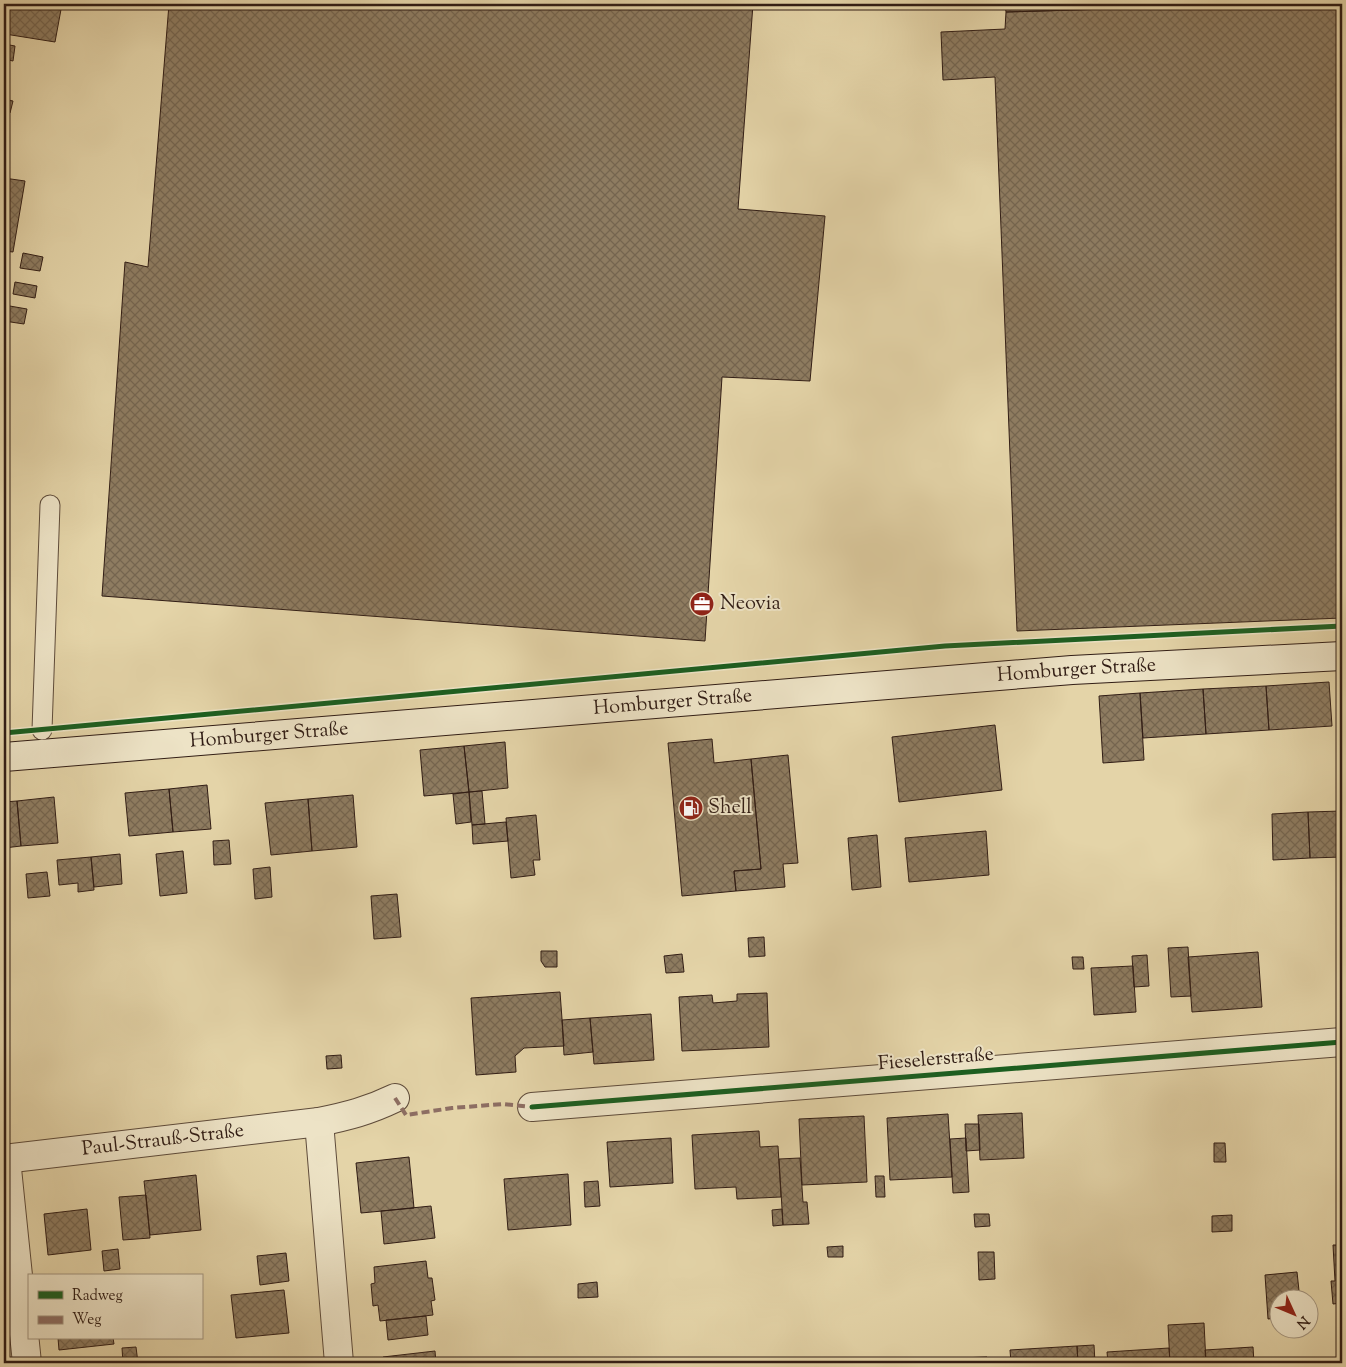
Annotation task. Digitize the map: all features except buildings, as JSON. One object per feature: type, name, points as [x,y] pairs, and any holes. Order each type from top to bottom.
[{"type":"street","name":"Homburger Straße","points":[[4,756],[1062,670],[1342,656]]},
{"type":"street","name":"Fieselerstraße","points":[[532,1107],[1342,1042]]},
{"type":"street","name":"Paul-Strauß-Straße","points":[[27,1363],[5,1159],[319,1122],[354,1115],[395,1098]]},
{"type":"street","points":[[319,1122],[339,1363]]},
{"type":"lane","points":[[42,730],[50,505]]},
{"type":"marked path","points":[[395,1098],[406,1115],[452,1108],[503,1104],[532,1107]]},
{"type":"cycle path","points":[[4,733],[945,646],[1342,626]]},
{"type":"cycle path","points":[[532,1107],[1342,1042]]},
{"type":"place","name":"Neovia","points":[[702,604]]},
{"type":"place","name":"Shell","points":[[691,808]]}]
